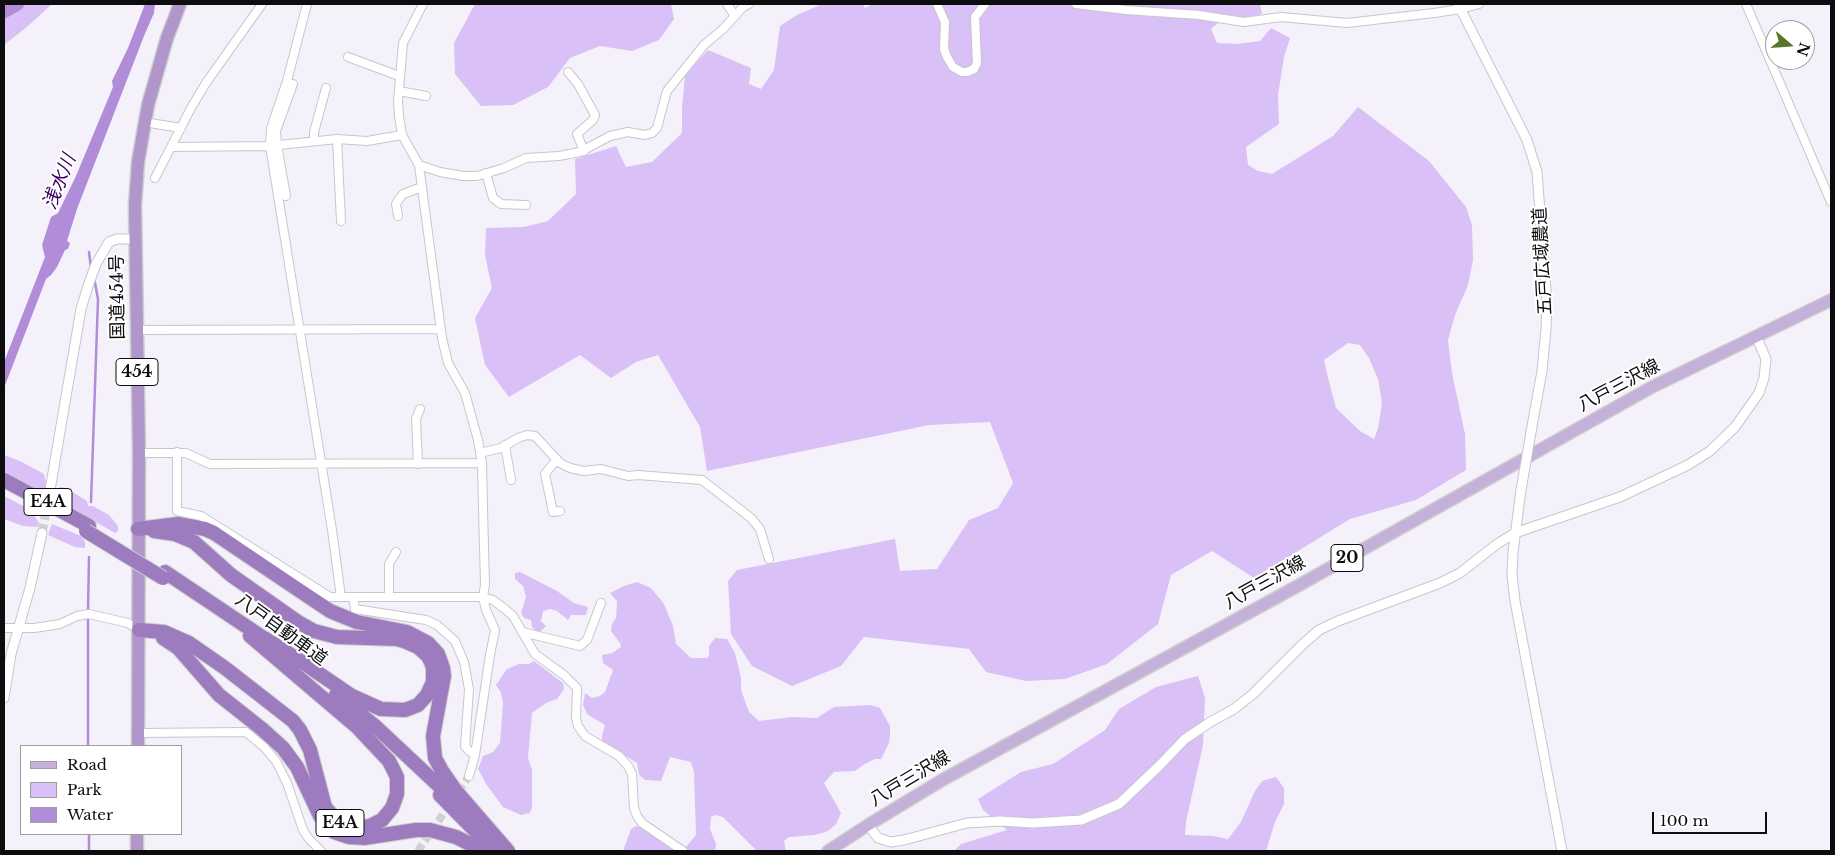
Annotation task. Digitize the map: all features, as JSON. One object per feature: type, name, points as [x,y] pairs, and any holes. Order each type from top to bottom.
[{"type":"highway","name":"国道454号","points":[[138,740],[139,452],[134,239],[138,162],[144,122],[153,84],[166,38],[180,4]]},
{"type":"highway","name":"八戸自動車道","points":[[4,483],[88,528],[164,575],[257,637],[375,726],[504,851]]},
{"type":"highway","points":[[138,529],[173,524],[205,529],[214,533],[330,611],[357,622],[407,632],[428,643],[438,654],[444,676],[433,736],[435,758],[444,776],[508,851]]},
{"type":"highway","name":"E4A","points":[[138,529],[175,534],[194,542],[237,579],[314,631],[344,638],[396,639],[418,647],[428,656],[431,662],[433,682],[427,695],[412,708],[397,711],[381,709],[352,696],[302,662],[257,637]]},
{"type":"highway","name":"E4A","points":[[139,630],[164,632],[189,643],[293,721],[310,750],[325,806],[337,822],[357,828],[370,826],[382,820],[392,808],[397,794],[397,776],[389,761],[357,726],[257,637]]},
{"type":"highway","name":"E4A","points":[[139,630],[162,637],[173,644],[219,695],[262,728],[283,748],[297,767],[320,816],[334,832],[348,837],[364,838],[416,830],[430,830],[456,837],[481,851]]},
{"type":"highway","name":"八戸自動車道","points":[[257,637],[378,737],[444,798],[495,851]]},
{"type":"highway","points":[[137,835],[137,851]]},
{"type":"main road","name":"八戸三沢線","points":[[828,851],[944,779],[1294,588],[1652,387],[1831,300]]},
{"type":"street","points":[[155,178],[206,83],[262,4]]},
{"type":"street","points":[[307,4],[287,81],[271,128],[299,329],[341,597]]},
{"type":"street","points":[[423,4],[403,43],[398,108],[402,135],[419,165],[441,329],[448,363],[464,393],[474,422],[482,463],[485,585],[483,596],[486,610],[495,630],[475,755],[469,776]]},
{"type":"street","points":[[727,4],[735,16]]},
{"type":"street","points":[[419,165],[440,172],[463,176],[477,176],[504,168],[526,158],[559,156],[584,151],[610,136],[628,132],[645,135],[652,133],[658,128],[666,91],[704,45],[749,4]]},
{"type":"street","points":[[937,4],[945,22],[944,50],[947,57],[953,67],[962,72],[967,72],[974,69],[977,63],[975,17],[985,4]]},
{"type":"street","points":[[1076,4],[1126,10],[1200,15],[1244,22],[1281,17],[1347,23],[1479,4]]},
{"type":"street","points":[[1746,4],[1831,202]]},
{"type":"street","name":"五戸広域農道","points":[[1460,6],[1527,140],[1537,172],[1546,329],[1542,371],[1515,533],[1512,575],[1515,601],[1562,851]]},
{"type":"street","points":[[348,57],[399,76]]},
{"type":"street","points":[[568,72],[578,84],[595,115],[593,120],[577,134],[584,151]]},
{"type":"street","points":[[286,196],[273,146],[276,131],[293,84]]},
{"type":"street","points":[[314,141],[314,132],[326,88]]},
{"type":"street","points":[[398,91],[426,96]]},
{"type":"street","points":[[144,122],[181,128]]},
{"type":"street","points":[[172,147],[273,146],[337,139],[367,141],[402,135]]},
{"type":"street","points":[[337,139],[341,221]]},
{"type":"street","points":[[486,173],[493,198],[501,204],[526,205]]},
{"type":"street","points":[[398,216],[396,204],[398,198],[403,194],[422,187]]},
{"type":"street","points":[[50,490],[79,317],[88,286],[96,264],[108,242],[117,239],[134,239]]},
{"type":"street","points":[[136,330],[441,329]]},
{"type":"street","points":[[868,825],[878,838],[891,842],[967,823],[1000,821],[1033,823],[1081,820],[1119,804],[1185,739],[1234,709],[1253,694],[1303,644],[1320,630],[1338,621],[1440,583],[1460,573],[1497,544],[1515,533],[1620,497],[1688,465],[1710,450],[1735,427],[1759,393],[1764,378],[1766,359],[1756,336]]},
{"type":"street","points":[[418,464],[416,418],[420,409]]},
{"type":"street","points":[[480,453],[527,435],[535,436],[557,459],[570,468],[584,471],[601,469],[628,476],[638,475],[702,480],[751,518],[760,529],[769,559]]},
{"type":"street","points":[[505,445],[511,480]]},
{"type":"street","points":[[139,452],[186,453],[210,464],[482,463]]},
{"type":"street","points":[[177,452],[177,511],[201,516],[330,597],[483,596],[505,608],[513,616],[535,654],[564,675],[577,688],[576,718],[578,726],[585,736],[620,756],[628,766],[632,774],[634,808],[642,823],[683,851]]},
{"type":"street","points":[[557,459],[545,474],[553,512],[560,511]]},
{"type":"street","points":[[4,694],[11,654],[42,533]]},
{"type":"street","points":[[389,597],[390,564],[396,552]]},
{"type":"street","points":[[352,597],[355,609],[426,620],[437,625],[455,642],[464,662],[469,689],[465,746],[469,752],[475,755]]},
{"type":"street","points":[[522,632],[580,646],[587,640],[601,603]]},
{"type":"street","points":[[4,628],[34,628],[60,624],[77,616],[89,614],[128,623],[139,630]]},
{"type":"street","points":[[138,740],[246,732],[264,747],[276,762],[287,783],[303,830],[321,851]]},
{"type":"green space","points":[[4,4],[52,4],[4,45]]},
{"type":"green space","points":[[475,4],[671,4],[674,19],[659,40],[632,51],[600,46],[570,58],[548,87],[513,105],[481,106],[455,74],[454,43]]},
{"type":"green space","points":[[822,4],[863,4],[865,8],[873,4],[1260,4],[1262,14],[1218,23],[1211,29],[1217,43],[1237,44],[1260,41],[1271,28],[1290,38],[1284,57],[1278,95],[1279,124],[1246,147],[1248,165],[1258,171],[1272,174],[1333,136],[1358,107],[1429,161],[1466,207],[1472,225],[1473,260],[1468,285],[1455,315],[1448,340],[1452,373],[1465,434],[1466,470],[1416,500],[1350,519],[1254,578],[1212,551],[1171,575],[1158,624],[1107,664],[1065,679],[1026,681],[986,672],[969,649],[864,637],[841,666],[792,686],[752,666],[731,634],[728,581],[737,570],[895,539],[900,571],[937,569],[969,520],[998,508],[1013,483],[990,422],[929,425],[707,471],[700,427],[658,355],[636,362],[611,378],[580,355],[509,397],[485,365],[475,318],[492,288],[485,255],[486,228],[524,227],[548,221],[576,194],[575,159],[616,146],[626,167],[652,162],[682,133],[685,75],[708,50],[751,68],[749,84],[761,89],[774,70],[780,26],[797,15]],"holes":[[[1348,343],[1360,345],[1369,358],[1378,379],[1382,403],[1378,428],[1374,439],[1360,431],[1336,408],[1324,360]]]},
{"type":"green space","points":[[4,455],[44,474],[47,487],[53,491],[60,487],[66,488],[87,501],[88,506],[93,506],[109,515],[118,526],[118,531],[115,533],[4,473]]},
{"type":"green space","points":[[4,496],[31,510],[39,523],[38,527],[23,526],[4,519]]},
{"type":"green space","points":[[52,524],[81,536],[85,542],[85,548],[75,547],[48,535]]},
{"type":"green space","points":[[520,572],[557,591],[574,603],[588,607],[586,615],[571,615],[568,620],[557,611],[550,609],[543,611],[541,621],[546,626],[539,633],[532,627],[531,620],[524,618],[521,613],[526,597],[523,586],[515,579],[515,573]]},
{"type":"green space","points":[[637,582],[651,588],[664,604],[673,626],[676,644],[691,658],[707,658],[709,656],[709,646],[715,638],[727,639],[735,653],[741,678],[741,690],[749,712],[759,721],[792,717],[817,718],[834,707],[870,705],[880,708],[890,726],[889,743],[881,759],[875,759],[855,771],[834,772],[824,783],[841,813],[836,824],[828,831],[815,835],[789,837],[784,841],[786,851],[757,851],[723,817],[715,815],[711,817],[710,829],[716,844],[715,851],[689,851],[685,848],[696,835],[694,772],[691,762],[670,757],[661,781],[645,780],[639,775],[637,763],[602,741],[605,725],[587,714],[583,705],[585,693],[592,698],[600,696],[605,692],[613,670],[603,663],[602,655],[612,653],[621,647],[611,631],[612,624],[616,618],[617,601],[610,593]]},
{"type":"green space","points":[[534,661],[563,683],[564,689],[557,699],[546,703],[532,713],[528,758],[532,770],[532,808],[530,813],[521,815],[503,807],[486,784],[478,769],[483,756],[493,752],[500,743],[503,703],[501,693],[496,685],[507,669]]},
{"type":"green space","points":[[1198,676],[1205,698],[1203,745],[1186,822],[1185,835],[1213,836],[1228,839],[1241,822],[1255,791],[1262,781],[1276,777],[1284,788],[1284,804],[1275,822],[1266,851],[954,851],[961,844],[1007,830],[983,810],[978,799],[1021,772],[1053,764],[1105,730],[1119,709],[1156,687]]},
{"type":"green space","points":[[636,826],[676,851],[623,851],[631,829]]},
{"type":"water","points":[[145,4],[155,4],[154,13],[77,209],[67,241],[70,243],[68,249],[65,250],[57,267],[46,279],[4,388],[4,362],[45,257],[42,245],[51,217],[58,213],[76,176],[113,87],[112,81],[128,48]]},
{"type":"waterway","points":[[4,11],[17,4]]},
{"type":"waterway","points":[[89,252],[91,268]]},
{"type":"waterway","points":[[91,502],[98,299],[94,278]]},
{"type":"waterway","points":[[88,610],[89,557]]},
{"type":"waterway","points":[[88,618],[88,745]]},
{"type":"waterway","points":[[89,835],[89,851]]},
{"type":"tunnel","points":[[42,533],[50,490]]},
{"type":"tunnel","points":[[418,851],[469,776]]},
{"type":"water label","name":"浅水川","points":[[60,182]]}]
